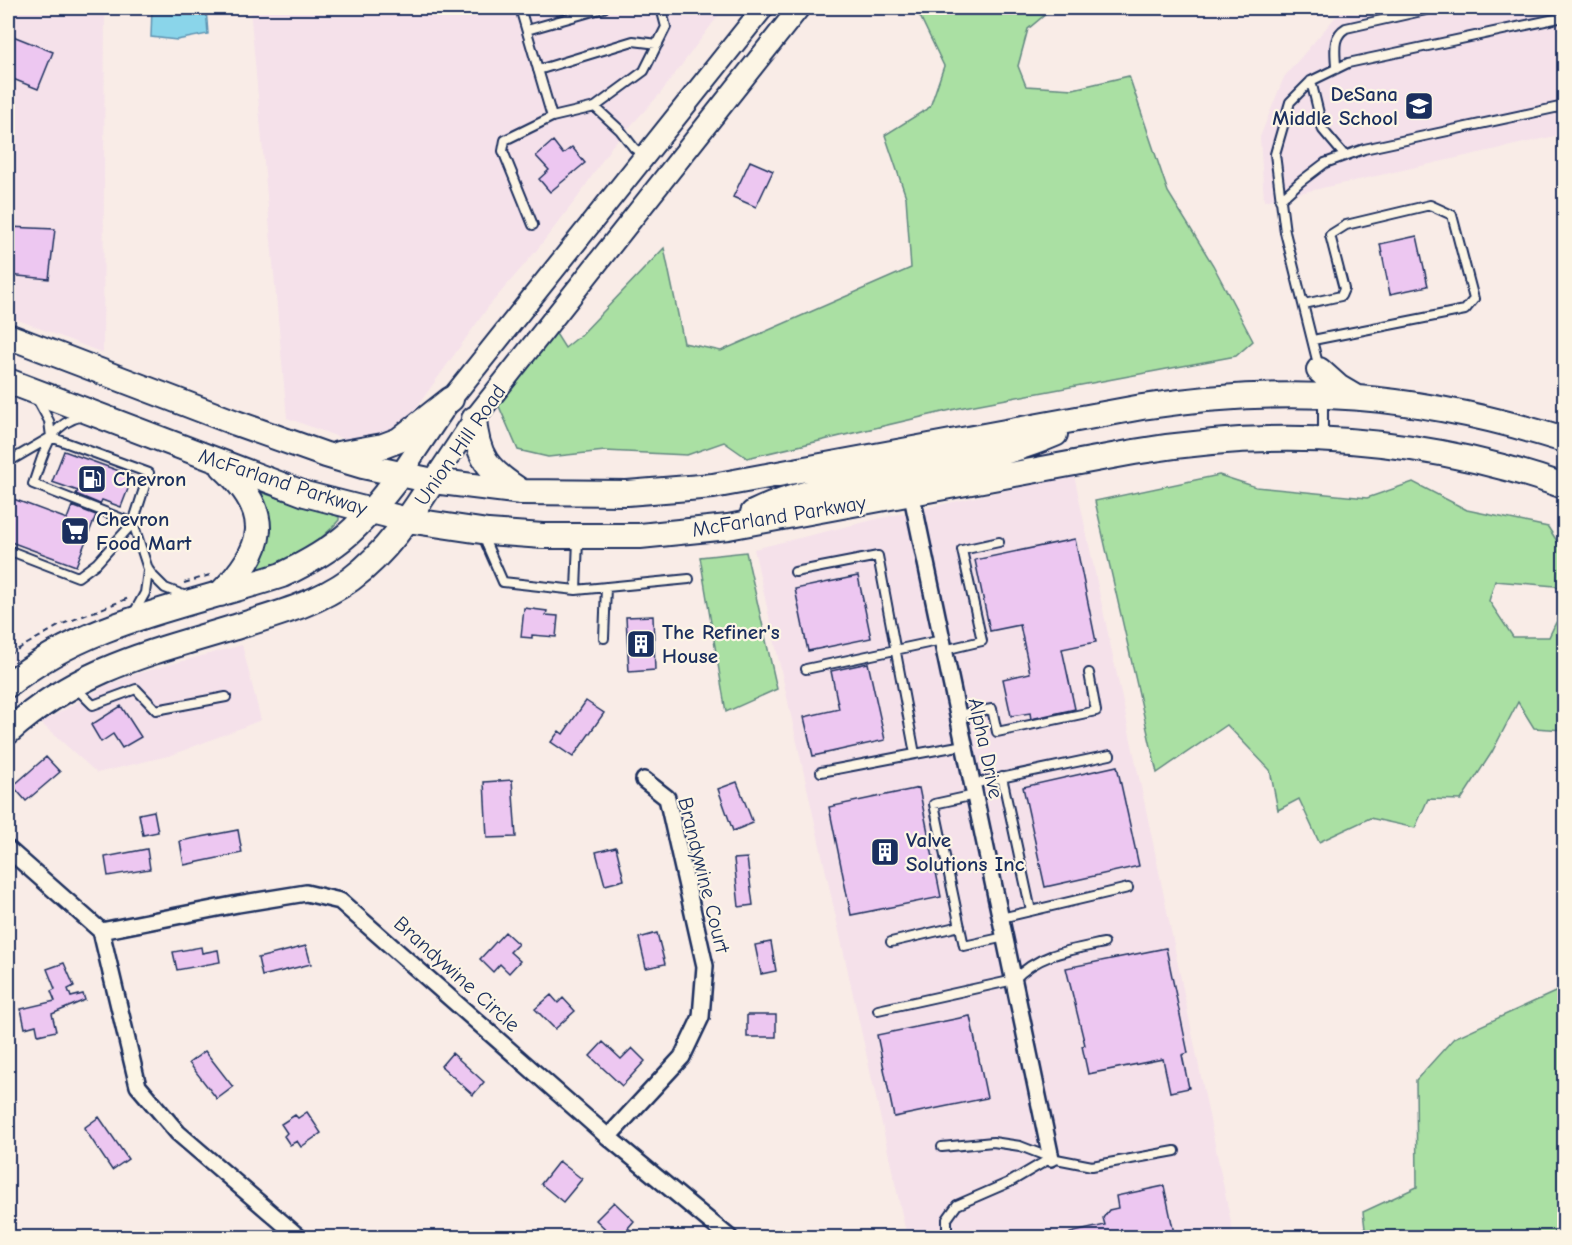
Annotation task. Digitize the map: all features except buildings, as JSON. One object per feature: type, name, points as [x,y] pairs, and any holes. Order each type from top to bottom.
[{"type":"main road","name":"McFarland Parkway","points":[[8,336],[326,455],[400,475],[521,492],[594,494],[680,490],[752,479],[907,473],[1185,444],[1272,438],[1323,438],[1376,442],[1433,451],[1513,469],[1564,486]]},
{"type":"main road","points":[[1319,370],[1338,387],[1355,397]]},
{"type":"main road","name":"McFarland Parkway","points":[[18,385],[305,494],[407,520],[480,531],[579,537],[649,535],[728,527],[907,473]]},
{"type":"main road","points":[[907,473],[988,457],[1018,448],[1094,416],[1197,400],[1276,395],[1323,395],[1413,403],[1492,418],[1564,440]]},
{"type":"main road","points":[[326,455],[367,450],[399,440],[451,399]]},
{"type":"main road","points":[[474,419],[480,453],[489,468],[521,492]]},
{"type":"main road","points":[[210,597],[234,579],[245,564],[254,548],[259,526],[257,514],[249,497],[217,461]]},
{"type":"main road","name":"Union Hill Road","points":[[8,685],[60,649],[99,631],[282,575],[308,563],[350,535],[372,512],[400,475]]},
{"type":"main road","name":"Union Hill Road","points":[[8,732],[32,711],[73,684],[117,663],[284,612],[328,593],[368,565],[407,520],[433,481]]},
{"type":"street","name":"Union Hill Road","points":[[400,475],[451,399],[763,8]]},
{"type":"street","name":"Union Hill Road","points":[[433,481],[474,419],[799,8]]},
{"type":"street","name":"Alpha Drive","points":[[907,473],[1051,1158]]},
{"type":"street","name":"Brandywine Court","points":[[608,1137],[682,1057],[701,1017],[705,966],[667,798],[644,780]]},
{"type":"street","points":[[8,849],[101,931],[138,1086],[178,1133],[300,1238]]},
{"type":"street","name":"Brandywine Circle","points":[[101,931],[306,893],[340,901],[608,1137],[730,1238]]},
{"type":"lane","points":[[520,8],[552,117]]},
{"type":"lane","points":[[527,30],[604,8]]},
{"type":"lane","points":[[533,225],[503,151],[505,140],[552,117],[595,107],[644,71],[666,27],[661,8]]},
{"type":"lane","points":[[1336,69],[1335,40],[1338,33],[1346,28],[1435,8]]},
{"type":"lane","points":[[1323,438],[1323,395],[1319,370],[1285,232],[1275,154],[1290,102],[1311,81],[1348,63],[1564,17]]},
{"type":"lane","points":[[538,70],[633,41],[658,44]]},
{"type":"lane","points":[[1311,81],[1323,130],[1345,156]]},
{"type":"lane","points":[[1280,200],[1325,163],[1364,149],[1564,105]]},
{"type":"lane","points":[[595,107],[620,130],[634,148],[645,156]]},
{"type":"lane","points":[[1304,304],[1341,296],[1344,289],[1330,235],[1346,225],[1430,205],[1452,216],[1474,299],[1465,310],[1312,340]]},
{"type":"lane","points":[[18,385],[40,403],[45,412],[51,437],[33,484],[133,523]]},
{"type":"lane","points":[[8,462],[51,437],[66,422],[97,415]]},
{"type":"lane","points":[[8,550],[78,577],[97,563],[133,523],[149,473],[51,437]]},
{"type":"lane","points":[[133,523],[148,569],[165,588],[182,595],[210,597]]},
{"type":"lane","points":[[480,531],[502,582],[576,590],[688,579]]},
{"type":"lane","points":[[576,590],[579,537]]},
{"type":"lane","points":[[806,669],[895,650],[982,641],[962,550],[999,542]]},
{"type":"lane","points":[[795,572],[878,556],[915,754]]},
{"type":"lane","points":[[129,621],[145,593],[148,569]]},
{"type":"lane","points":[[604,638],[606,587]]},
{"type":"lane","points":[[958,715],[992,709],[997,732],[1096,711],[1089,673]]},
{"type":"lane","points":[[73,684],[93,705],[136,689],[156,710],[226,697]]},
{"type":"lane","points":[[821,772],[964,745]]},
{"type":"lane","points":[[1005,938],[964,946],[934,804],[1002,777],[1110,755]]},
{"type":"lane","points":[[1002,777],[1031,911]]},
{"type":"lane","points":[[1001,918],[1128,888]]},
{"type":"lane","points":[[891,942],[960,926]]},
{"type":"lane","points":[[878,1010],[1014,980],[1025,968],[1051,955],[1104,943]]},
{"type":"lane","points":[[942,1147],[993,1142],[1020,1146],[1051,1158],[1092,1166],[1175,1151]]},
{"type":"lane","points":[[947,1238],[947,1219],[957,1205],[1011,1182],[1051,1158]]},
{"type":"shaded area","points":[[8,8],[105,8],[103,353],[8,316]]},
{"type":"shaded area","points":[[250,8],[724,8],[660,94],[612,146],[578,197],[489,306],[409,418],[381,439],[349,441],[287,418]]},
{"type":"shaded area","name":"DeSana Middle School","points":[[1350,8],[1564,8],[1564,134],[1264,201],[1260,137],[1284,77],[1338,14]]},
{"type":"shaded area","points":[[1074,475],[1234,1237],[907,1237],[754,549]]},
{"type":"shaded area","points":[[242,645],[261,720],[172,755],[97,773],[41,723],[107,685],[139,673]]},
{"type":"green space","points":[[918,8],[1053,8],[1028,29],[1018,66],[1026,86],[1073,89],[1129,76],[1168,192],[1213,265],[1253,341],[1236,356],[964,407],[747,458],[724,442],[687,455],[605,451],[548,457],[518,450],[498,404],[555,332],[565,348],[581,335],[664,248],[684,343],[721,351],[911,268],[906,197],[885,135],[930,107],[944,66]]},
{"type":"green space","points":[[1219,475],[1256,487],[1367,498],[1413,482],[1467,510],[1548,527],[1564,552],[1564,591],[1555,586],[1495,581],[1489,601],[1513,637],[1549,637],[1560,614],[1564,614],[1564,730],[1534,728],[1518,702],[1492,752],[1461,800],[1428,799],[1415,828],[1370,818],[1319,842],[1299,799],[1278,810],[1270,770],[1227,725],[1157,773],[1095,501]]},
{"type":"green space","points":[[259,492],[335,515],[339,517],[339,520],[302,552],[278,564],[256,570]]},
{"type":"green space","points":[[746,552],[777,689],[726,712],[700,557]]},
{"type":"green space","points":[[1564,988],[1564,1237],[1366,1237],[1363,1212],[1417,1187],[1416,1080],[1454,1038]]},
{"type":"water","points":[[152,8],[206,8],[208,34],[177,40],[151,37]]},
{"type":"place","name":"DeSana Middle School","points":[[1419,106]]},
{"type":"place","name":"Chevron","points":[[92,479]]},
{"type":"place","name":"Chevron Food Mart","points":[[75,531]]},
{"type":"place","name":"The Refiner's House","points":[[641,644]]},
{"type":"place","name":"Valve Solutions Inc","points":[[885,852]]}]
